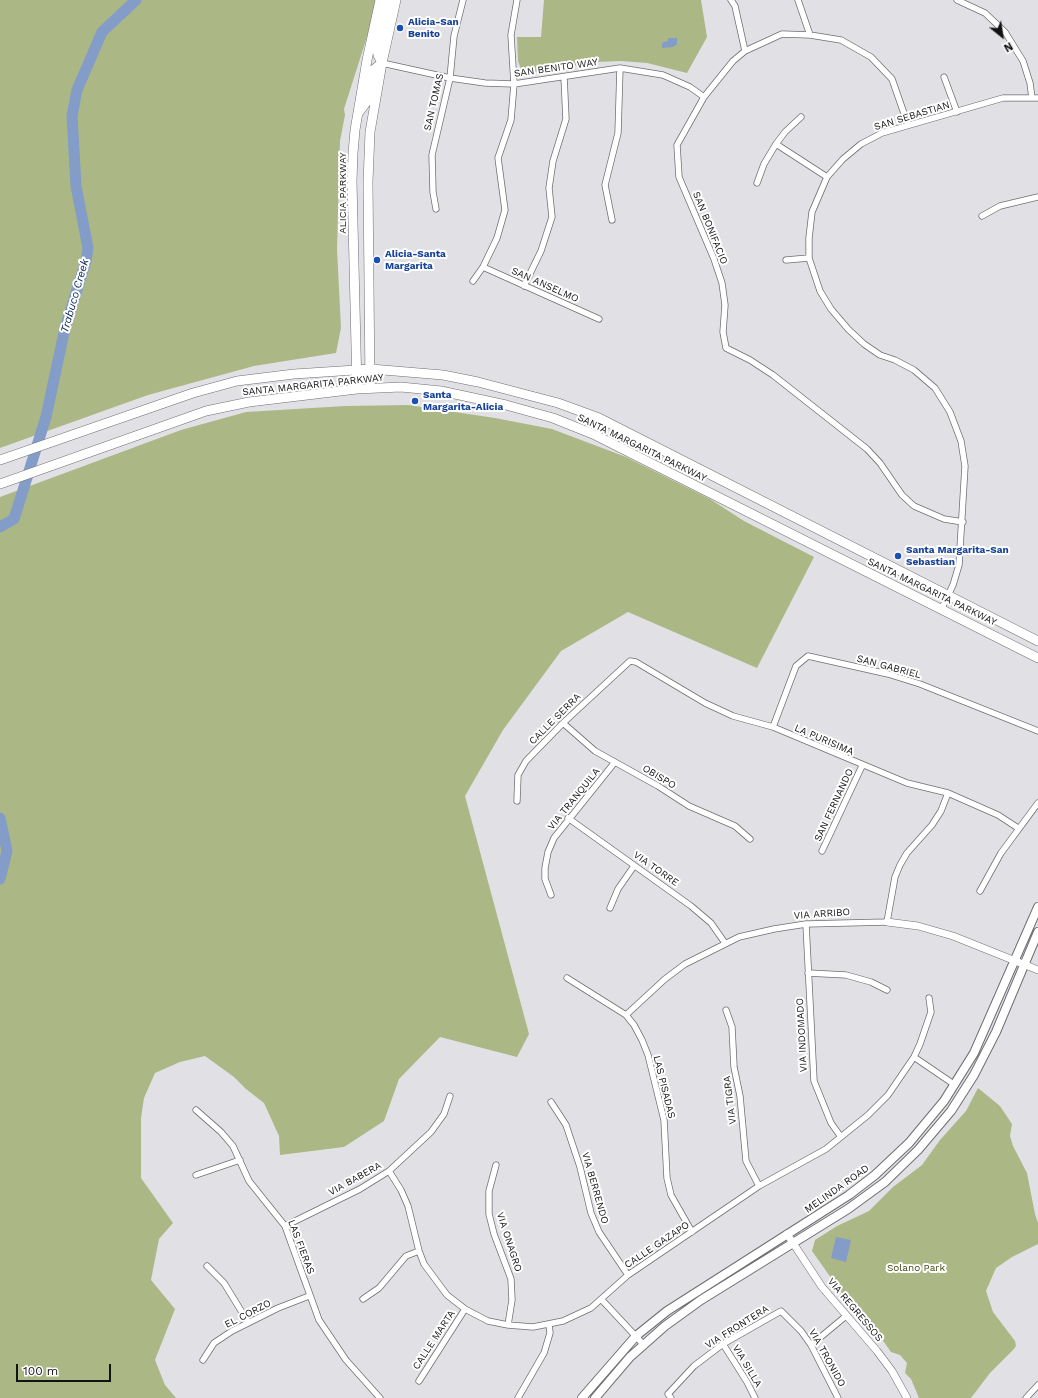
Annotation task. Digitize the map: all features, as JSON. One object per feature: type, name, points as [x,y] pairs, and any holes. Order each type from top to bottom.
[{"type":"main road","name":"ALICIA PARKWAY","points":[[357,389],[352,181],[358,113],[366,60],[380,0]]},
{"type":"main road","points":[[382,63],[378,55],[378,49],[389,0]]},
{"type":"main road","points":[[370,388],[368,182],[370,132],[382,63],[396,0]]},
{"type":"main road","points":[[358,113],[368,100],[373,70],[382,63]]},
{"type":"main road","name":"SANTA MARGARITA PARKWAY","points":[[0,460],[193,393],[237,381],[294,374],[356,370],[443,375],[478,382],[558,403],[599,418],[1038,641]]},
{"type":"main road","name":"SANTA MARGARITA PARKWAY","points":[[0,484],[206,411],[249,402],[357,389],[401,387],[441,391],[506,405],[560,421],[620,446],[1038,658]]},
{"type":"main road","name":"MELINDA ROAD","points":[[582,1398],[636,1336],[689,1296],[854,1192],[891,1161],[925,1125],[955,1085],[974,1053],[1038,908]]},
{"type":"main road","name":"MELINDA ROAD","points":[[595,1398],[643,1344],[683,1312],[793,1244],[869,1194],[899,1169],[933,1133],[958,1100],[977,1069],[996,1032],[1038,932]]},
{"type":"street","name":"SAN TOMAS","points":[[436,209],[432,155],[450,78],[454,36],[463,0]]},
{"type":"street","points":[[473,281],[483,267],[497,238],[505,210],[498,158],[511,120],[514,84],[511,35],[517,0]]},
{"type":"street","points":[[731,0],[735,6],[745,51]]},
{"type":"street","points":[[798,0],[810,35]]},
{"type":"street","points":[[957,0],[985,13],[1005,32],[1023,61],[1035,98]]},
{"type":"street","name":"SAN BONIFACIO","points":[[908,125],[892,79],[871,57],[841,40],[810,35],[782,34],[745,51],[733,61],[704,97],[677,145],[679,177],[714,259],[722,283],[725,305],[723,332],[726,348],[750,360],[773,375],[867,449],[880,462],[902,496],[914,506],[944,519],[963,522]]},
{"type":"street","name":"SAN BENITO WAY","points":[[382,63],[450,78],[514,84],[620,68],[663,74],[690,87],[704,97]]},
{"type":"street","points":[[612,220],[605,185],[618,133],[620,68]]},
{"type":"street","points":[[524,286],[541,251],[552,217],[549,188],[553,161],[566,120],[564,77]]},
{"type":"street","points":[[944,77],[956,112]]},
{"type":"street","name":"SAN SEBASTIAN","points":[[942,608],[959,565],[963,522],[965,466],[961,440],[950,412],[935,388],[914,370],[895,360],[880,355],[864,344],[848,329],[831,309],[820,291],[810,258],[809,238],[812,212],[827,178],[843,159],[861,144],[882,133],[1003,98],[1035,98]]},
{"type":"street","points":[[757,183],[764,164],[776,144],[785,132],[801,118]]},
{"type":"street","points":[[776,144],[827,178]]},
{"type":"street","points":[[982,216],[1000,206],[1038,197]]},
{"type":"street","points":[[786,260],[810,258]]},
{"type":"street","name":"SAN ANSELMO","points":[[483,267],[599,319]]},
{"type":"street","name":"SAN GABRIEL","points":[[773,727],[796,666],[808,656],[888,674],[914,682],[1038,731]]},
{"type":"street","name":"CALLE SERRA","points":[[517,801],[518,776],[526,761],[563,723],[627,662]]},
{"type":"street","name":"LA PURISIMA","points":[[627,662],[636,662],[705,703],[733,716],[773,727],[862,766],[907,783],[948,793],[998,815],[1018,828]]},
{"type":"street","name":"OBISPO","points":[[563,723],[595,751],[658,786],[689,806],[735,826],[750,839]]},
{"type":"street","name":"VIA TRANQUILA","points":[[551,895],[545,879],[548,852],[554,838],[568,818],[615,762]]},
{"type":"street","name":"SAN FERNANDO","points":[[822,851],[862,766]]},
{"type":"street","points":[[887,922],[895,877],[900,865],[907,853],[932,825],[941,811],[948,793]]},
{"type":"street","points":[[980,891],[1001,853],[1018,828],[1038,803]]},
{"type":"street","name":"VIA TORRE","points":[[568,818],[691,906],[711,923],[725,943]]},
{"type":"street","points":[[610,908],[618,890],[634,866]]},
{"type":"street","name":"VIA ARRIBO","points":[[626,1015],[665,979],[685,964],[725,943],[739,937],[806,924],[887,922],[918,926],[953,936],[1038,970]]},
{"type":"street","name":"VIA INDOMADO","points":[[806,924],[814,1081],[831,1123],[841,1137]]},
{"type":"street","points":[[808,973],[846,975],[871,982],[887,990]]},
{"type":"street","name":"LAS PISADAS","points":[[567,978],[626,1015],[634,1025],[648,1055],[664,1120],[667,1178],[672,1195],[692,1232]]},
{"type":"street","name":"CALLE GAZAPO","points":[[389,1171],[401,1190],[408,1206],[419,1251],[424,1264],[447,1295],[465,1309],[488,1321],[508,1325],[533,1327],[576,1316],[591,1308],[628,1275],[760,1186],[819,1153],[841,1137],[888,1095],[914,1057],[920,1044],[930,1012],[929,998]]},
{"type":"street","name":"VIA TIGRA","points":[[726,1010],[732,1027],[734,1067],[740,1096],[743,1147],[746,1161],[760,1186]]},
{"type":"street","points":[[914,1057],[955,1085]]},
{"type":"street","name":"VIA BABERA","points":[[285,1226],[360,1188],[389,1171],[431,1132],[444,1114],[450,1096]]},
{"type":"street","name":"VIA BERRENDO","points":[[551,1102],[566,1125],[580,1167],[591,1213],[599,1232],[628,1275]]},
{"type":"street","name":"LAS FIERAS","points":[[196,1110],[221,1132],[233,1146],[250,1181],[285,1226],[309,1296],[319,1320],[331,1340],[346,1360],[380,1398]]},
{"type":"street","points":[[196,1175],[240,1160]]},
{"type":"street","name":"VIA ONAGRO","points":[[496,1165],[489,1191],[489,1214],[494,1234],[511,1279],[512,1300],[508,1325]]},
{"type":"street","name":"VIA REGRESSOS","points":[[787,1234],[822,1287],[880,1356],[907,1398]]},
{"type":"street","points":[[363,1299],[378,1288],[406,1256],[419,1251]]},
{"type":"street","points":[[207,1266],[224,1283],[248,1322]]},
{"type":"street","name":"EL CORZO","points":[[203,1360],[214,1343],[248,1322],[309,1296]]},
{"type":"street","points":[[601,1299],[643,1344]]},
{"type":"street","name":"CALLE MARTA","points":[[419,1381],[465,1309]]},
{"type":"street","name":"VIA FRONTERA","points":[[670,1396],[694,1366],[723,1344],[781,1311]]},
{"type":"street","name":"VIA TRONIDO","points":[[781,1311],[801,1330],[838,1398]]},
{"type":"street","points":[[811,1346],[846,1316]]},
{"type":"street","points":[[518,1398],[544,1353],[550,1333],[549,1324]]},
{"type":"street","name":"VIA SILLA","points":[[723,1344],[755,1398]]},
{"type":"street","points":[[1026,1398],[1038,1385]]},
{"type":"green space","points":[[0,0],[376,0],[372,21],[344,109],[345,115],[340,141],[337,249],[341,328],[336,353],[254,366],[148,395],[0,448]]},
{"type":"green space","points":[[544,0],[701,0],[707,37],[687,73],[647,63],[621,61],[595,62],[549,70],[527,73],[522,72],[518,61],[517,37],[541,37]]},
{"type":"green space","points":[[408,405],[495,418],[552,429],[626,457],[710,499],[744,521],[814,557],[757,668],[628,612],[561,651],[503,730],[465,796],[529,1034],[517,1057],[440,1037],[399,1079],[384,1121],[344,1147],[280,1155],[279,1136],[264,1103],[246,1089],[234,1077],[205,1056],[180,1062],[155,1073],[144,1098],[141,1118],[141,1178],[173,1223],[159,1239],[151,1280],[175,1309],[155,1360],[165,1385],[176,1398],[0,1398],[0,497],[181,430],[246,412],[345,406]]},
{"type":"green space","name":"Solano Park","points":[[978,1088],[1000,1106],[1012,1124],[1010,1136],[1013,1146],[1027,1173],[1038,1223],[1038,1244],[1012,1257],[996,1268],[986,1291],[993,1312],[1015,1341],[1016,1346],[1013,1350],[990,1373],[971,1398],[919,1398],[911,1379],[905,1373],[907,1363],[900,1355],[891,1352],[879,1335],[846,1299],[812,1251],[815,1240],[837,1226],[869,1211],[893,1187],[922,1165],[940,1140],[966,1111]]},
{"type":"water","points":[[668,38],[677,38],[677,44],[673,47],[662,48],[662,43],[668,41]]},
{"type":"water","points":[[836,1237],[851,1240],[846,1262],[831,1258]]},
{"type":"waterway","name":"Trabuco Creek","points":[[0,527],[14,519],[46,417],[65,328],[86,261],[88,248],[76,186],[72,116],[77,90],[102,32],[136,0]]},
{"type":"waterway","name":"Trabuco Creek","points":[[0,818],[7,851],[0,879]]},
{"type":"place","name":"Alicia-San Benito","points":[[400,28]]},
{"type":"place","name":"Alicia-Santa Margarita","points":[[377,260]]},
{"type":"place","name":"Santa Margarita-Alicia","points":[[415,401]]},
{"type":"place","name":"Santa Margarita-San Sebastian","points":[[898,556]]}]
